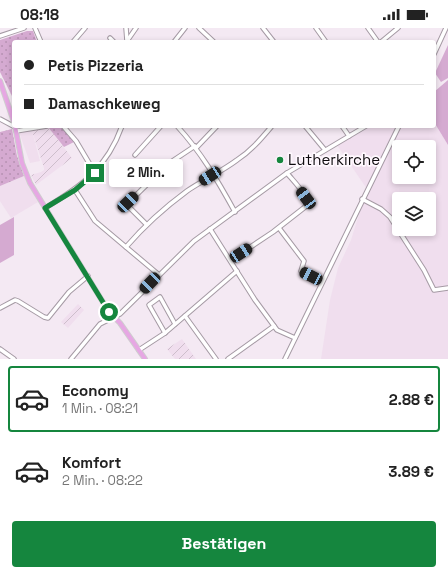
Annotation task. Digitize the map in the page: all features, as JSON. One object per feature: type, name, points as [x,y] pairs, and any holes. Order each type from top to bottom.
[{"type":"main road","points":[[0,81],[12,118]]},
{"type":"main road","points":[[15,128],[25,171],[33,189],[109,312],[145,359]]},
{"type":"street","points":[[0,36],[24,28]]},
{"type":"street","points":[[35,28],[40,40]]},
{"type":"street","points":[[75,40],[85,28]]},
{"type":"street","points":[[126,28],[127,40]]},
{"type":"street","points":[[128,40],[136,28]]},
{"type":"street","points":[[176,40],[185,28]]},
{"type":"street","points":[[199,28],[212,40]]},
{"type":"street","points":[[263,28],[272,40]]},
{"type":"street","points":[[316,28],[325,40]]},
{"type":"street","points":[[368,28],[377,40]]},
{"type":"street","points":[[383,40],[398,28]]},
{"type":"street","points":[[436,50],[446,28]]},
{"type":"street","points":[[0,119],[12,127]]},
{"type":"street","points":[[65,128],[76,141],[95,173]]},
{"type":"street","points":[[45,208],[75,190],[95,173],[119,135],[121,128]]},
{"type":"street","points":[[135,155],[159,128]]},
{"type":"street","points":[[179,128],[195,147],[214,175],[235,212]]},
{"type":"street","points":[[146,224],[127,205],[168,164],[195,147],[215,128]]},
{"type":"street","points":[[126,247],[146,224],[188,190],[214,175],[251,150],[270,128]]},
{"type":"street","points":[[307,128],[325,150]]},
{"type":"street","points":[[343,128],[349,136]]},
{"type":"street","points":[[71,359],[100,324],[120,314],[158,274],[194,241],[287,173],[363,128]]},
{"type":"street","points":[[285,359],[398,128]]},
{"type":"street","points":[[230,260],[279,228],[307,204],[306,198],[287,173]]},
{"type":"street","points":[[75,190],[95,221],[158,274]]},
{"type":"street","points":[[362,199],[381,209],[390,217],[424,270],[434,290],[448,288]]},
{"type":"street","points":[[279,228],[304,261],[301,271],[322,281]]},
{"type":"street","points":[[210,229],[236,271],[276,330],[295,338]]},
{"type":"street","points":[[139,350],[165,333],[236,271]]},
{"type":"street","points":[[0,308],[15,300],[44,318],[48,318],[69,292],[88,276]]},
{"type":"street","points":[[165,333],[149,305],[160,297],[175,324]]},
{"type":"street","points":[[185,316],[216,359]]},
{"type":"street","points":[[228,359],[274,326]]},
{"type":"street","points":[[0,349],[14,359]]},
{"type":"shaded area","points":[[27,31],[33,31],[36,40],[12,40],[12,96],[0,72],[0,40]]},
{"type":"shaded area","points":[[448,45],[448,78],[441,82],[436,74],[436,71]]},
{"type":"shaded area","points":[[448,80],[448,145],[436,125],[436,90]]},
{"type":"shaded area","points":[[436,125],[448,145],[448,359],[321,359],[330,300],[338,268],[351,240],[367,189],[337,145],[368,128],[436,128]]},
{"type":"shaded area","points":[[49,128],[72,158],[36,185],[31,175],[41,172],[44,168],[32,131]]},
{"type":"shaded area","points":[[49,128],[63,128],[74,142],[64,147]]},
{"type":"shaded area","points":[[12,129],[17,156],[24,176],[0,186],[0,132]]},
{"type":"shaded area","points":[[32,131],[40,161],[30,163],[19,132]]},
{"type":"shaded area","points":[[24,176],[38,202],[11,218],[0,201],[0,186]]},
{"type":"shaded area","points":[[14,217],[14,255],[0,263],[0,225]]},
{"type":"shaded area","points":[[78,304],[84,310],[68,328],[61,322]]},
{"type":"shaded area","points":[[182,339],[196,359],[175,359],[167,349]]},
{"type":"place","name":"Lutherkirche","points":[[280,160]]},
{"type":"route","points":[[95,173],[75,190],[45,208],[109,312]]}]
